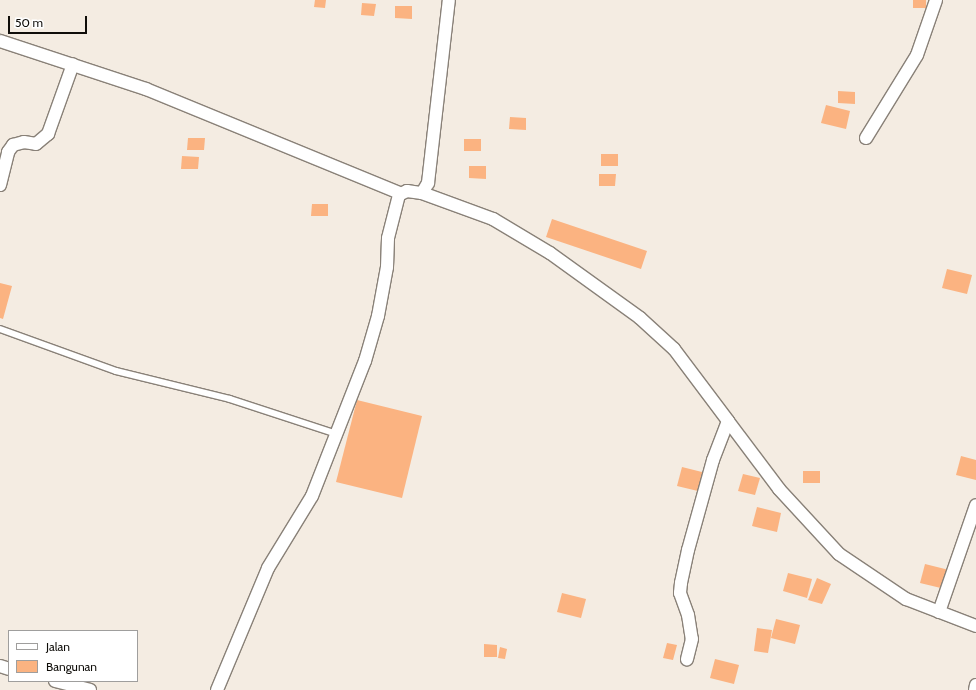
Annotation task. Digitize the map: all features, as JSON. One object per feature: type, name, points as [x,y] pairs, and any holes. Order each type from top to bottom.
[{"type":"street","points":[[422,193],[428,183],[448,0]]},
{"type":"street","points":[[866,138],[917,55],[936,0]]},
{"type":"street","points":[[0,41],[146,89],[400,193],[422,193],[493,219],[550,253],[640,318],[674,350],[779,490],[839,554],[906,599],[976,626]]},
{"type":"street","points":[[0,185],[8,152],[13,145],[24,142],[36,144],[48,134],[73,64]]},
{"type":"street","points":[[217,690],[268,568],[312,496],[365,361],[378,316],[387,267],[388,238],[400,193]]},
{"type":"street","points":[[687,659],[692,639],[680,593],[681,583],[688,550],[711,467],[728,421]]},
{"type":"street","points":[[939,612],[976,505]]},
{"type":"street","points":[[59,682],[87,690]]},
{"type":"street","points":[[975,690],[976,685]]},
{"type":"lane","points":[[0,329],[116,371],[230,399],[337,434]]},
{"type":"building","points":[[315,0],[326,0],[325,8],[314,7]]},
{"type":"building","points":[[913,0],[926,0],[926,8],[913,8]]},
{"type":"building","points":[[362,3],[376,4],[374,16],[361,15]]},
{"type":"building","points":[[395,6],[412,6],[412,19],[395,18]]},
{"type":"building","points":[[838,91],[855,92],[855,104],[838,103]]},
{"type":"building","points":[[826,105],[850,111],[846,129],[821,123]]},
{"type":"building","points":[[510,117],[526,118],[526,130],[509,129]]},
{"type":"building","points":[[188,138],[205,138],[204,150],[187,150]]},
{"type":"building","points":[[464,139],[481,139],[481,151],[464,151]]},
{"type":"building","points":[[601,154],[618,154],[618,166],[601,166]]},
{"type":"building","points":[[182,156],[199,157],[198,169],[181,169]]},
{"type":"building","points":[[469,166],[486,166],[486,179],[469,178]]},
{"type":"building","points":[[599,174],[616,174],[615,186],[599,186]]},
{"type":"building","points":[[312,204],[328,204],[328,216],[311,216]]},
{"type":"building","points":[[552,219],[647,251],[641,269],[546,237]]},
{"type":"building","points":[[947,269],[972,275],[967,294],[942,288]]},
{"type":"building","points":[[0,283],[12,286],[3,319],[0,318]]},
{"type":"building","points":[[357,400],[422,416],[402,498],[336,482]]},
{"type":"building","points":[[961,456],[976,460],[976,480],[956,475]]},
{"type":"building","points":[[682,467],[706,473],[702,492],[677,486]]},
{"type":"building","points":[[803,471],[820,471],[820,483],[803,483]]},
{"type":"building","points":[[743,474],[760,478],[755,495],[738,491]]},
{"type":"building","points":[[757,507],[781,513],[777,532],[752,526]]},
{"type":"building","points":[[925,564],[949,570],[945,589],[920,583]]},
{"type":"building","points":[[788,573],[812,579],[807,598],[783,591]]},
{"type":"building","points":[[817,578],[831,584],[822,604],[808,600]]},
{"type":"building","points":[[562,593],[586,599],[581,618],[557,612]]},
{"type":"building","points":[[776,619],[800,625],[795,644],[771,638]]},
{"type":"building","points":[[757,628],[772,630],[768,653],[754,651]]},
{"type":"building","points":[[667,643],[677,645],[673,660],[663,658]]},
{"type":"building","points":[[484,644],[497,645],[497,657],[484,657]]},
{"type":"building","points":[[500,647],[507,649],[505,659],[498,658]]},
{"type":"building","points":[[715,659],[739,665],[734,684],[710,678]]}]
